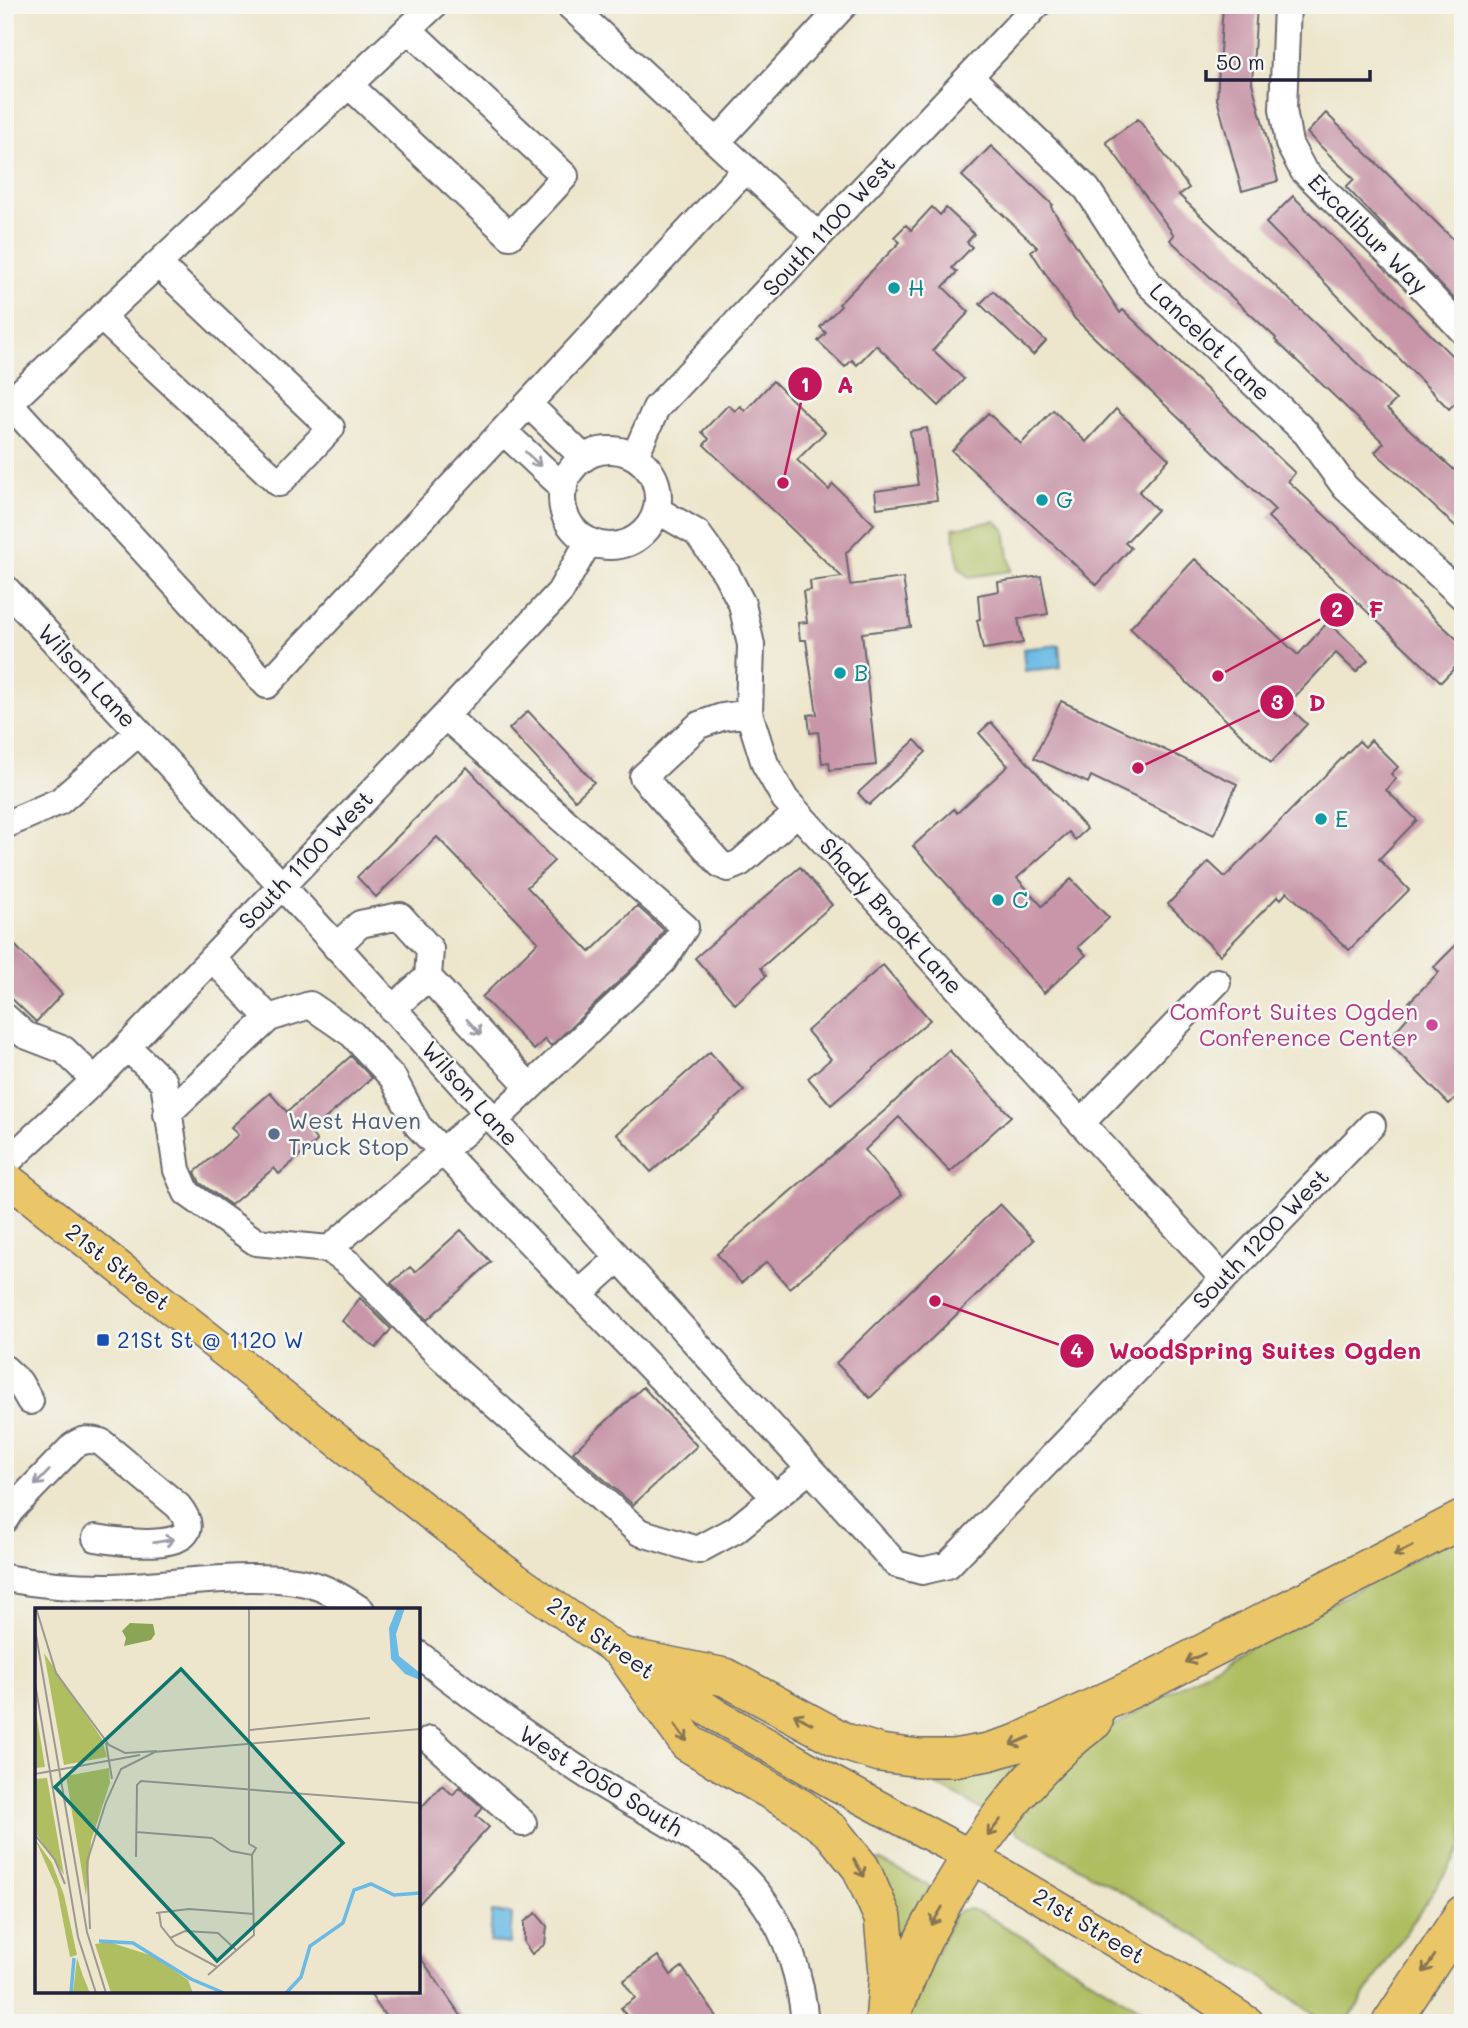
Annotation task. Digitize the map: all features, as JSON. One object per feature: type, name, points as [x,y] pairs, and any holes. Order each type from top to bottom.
[{"type":"highway","points":[[627,1657],[725,1677],[845,1742],[880,1753],[919,1758],[953,1758],[1015,1744],[1149,1681],[1463,1518]]},
{"type":"highway","points":[[627,1657],[688,1742],[801,1808],[832,1832],[861,1868],[883,1918],[888,1973],[886,2023]]},
{"type":"highway","points":[[886,2023],[928,1930],[972,1857],[1042,1766],[1081,1731],[1149,1681]]},
{"type":"highway","points":[[1393,2018],[1463,1914]]},
{"type":"main road","name":"21st Street","points":[[5,1177],[429,1513],[516,1579],[627,1657],[716,1715],[830,1781],[972,1857],[1206,1995],[1248,2023]]},
{"type":"street","points":[[434,5],[7,405],[267,685],[746,169]]},
{"type":"street","points":[[569,5],[818,236]]},
{"type":"street","points":[[717,142],[844,5]]},
{"type":"street","name":"South 1100 West","points":[[635,456],[656,408],[1037,5]]},
{"type":"street","name":"Excalibur Way","points":[[1287,5],[1283,109],[1289,144],[1298,161],[1303,170],[1413,276],[1463,331]]},
{"type":"street","points":[[349,85],[510,236],[565,176],[408,29]]},
{"type":"street","name":"Lancelot Lane","points":[[970,76],[1087,189],[1149,284],[1306,433],[1345,486],[1463,597]]},
{"type":"street","points":[[101,317],[279,483],[331,428],[158,264]]},
{"type":"street","points":[[528,404],[584,458]]},
{"type":"street","points":[[503,431],[564,488]]},
{"type":"street","points":[[610,449],[635,456],[653,475],[658,491],[657,510],[650,525],[636,539],[621,545],[605,546],[589,541],[570,524],[563,508],[564,488],[569,474],[584,458],[594,452],[610,449]]},
{"type":"street","name":"Shady Brook Lane","points":[[657,510],[697,533],[726,573],[742,604],[751,645],[749,713],[765,764],[785,799],[1223,1278]]},
{"type":"street","name":"South 1100 West","points":[[5,1164],[96,1080],[445,716],[559,592],[589,541]]},
{"type":"street","name":"Wilson Lane","points":[[5,588],[282,886],[896,1564],[922,1571],[948,1565]]},
{"type":"street","points":[[749,713],[722,717],[699,725],[643,777],[720,864],[728,868],[740,863],[797,813]]},
{"type":"street","points":[[329,1249],[443,1153],[530,1087],[663,961],[685,927],[445,716]]},
{"type":"street","points":[[5,825],[60,801],[139,732]]},
{"type":"street","points":[[337,947],[360,924],[400,916],[430,950],[428,976],[392,1009]]},
{"type":"street","points":[[212,958],[269,1018]]},
{"type":"street","points":[[428,976],[530,1087]]},
{"type":"street","points":[[1081,1123],[1217,982]]},
{"type":"street","points":[[167,1114],[269,1018],[310,1005],[352,1034],[393,1078],[418,1126],[775,1497]]},
{"type":"street","points":[[5,1017],[25,1035],[64,1050],[96,1080]]},
{"type":"street","points":[[127,1047],[164,1082],[177,1170],[187,1193],[256,1242],[329,1249],[352,1266],[439,1355],[639,1532],[698,1550],[735,1530],[810,1469]]},
{"type":"street","name":"South 1200 West","points":[[948,1565],[1372,1125]]},
{"type":"street","points":[[579,1294],[619,1258]]},
{"type":"street","points":[[5,1369],[19,1382],[30,1401]]},
{"type":"street","points":[[5,1519],[72,1446],[90,1439],[101,1442],[178,1506],[185,1514],[187,1523],[180,1537],[163,1543],[129,1544],[96,1538]]},
{"type":"street","points":[[5,1578],[63,1586],[106,1587],[235,1579],[279,1580],[318,1586],[358,1608]]},
{"type":"street","name":"West 2050 South","points":[[420,1656],[498,1716],[704,1846],[739,1873],[758,1894],[773,1917],[796,1970],[803,1996],[805,2023]]},
{"type":"street","points":[[430,1740],[523,1823]]},
{"type":"green space","points":[[996,521],[1005,530],[1011,571],[969,577],[959,568],[953,528]]},
{"type":"green space","points":[[1463,1533],[1463,1846],[1346,2023],[1326,2023],[1270,1983],[1171,1920],[1017,1832],[1013,1826],[1016,1818],[1105,1731],[1227,1659]]},
{"type":"green space","points":[[1032,1755],[983,1810],[909,1771]]},
{"type":"green space","points":[[879,1860],[924,1883],[930,1891],[901,1956],[873,1861]]},
{"type":"green space","points":[[970,1909],[986,1915],[1162,2023],[904,2023],[954,1915],[961,1910]]},
{"type":"water","points":[[1059,645],[1061,667],[1025,671],[1023,649]]},
{"type":"water","points":[[492,1912],[512,1914],[510,1944],[490,1942]]},
{"type":"building","points":[[1223,5],[1257,5],[1252,83],[1278,181],[1242,191],[1217,99]]},
{"type":"building","points":[[1326,113],[1463,249],[1463,308],[1346,187],[1354,179],[1307,133]]},
{"type":"building","points":[[1138,119],[1189,188],[1179,195],[1396,400],[1387,409],[1463,478],[1463,533],[1375,452],[1384,443],[1170,240],[1174,235],[1106,142]]},
{"type":"building","points":[[991,146],[1053,205],[1051,207],[1120,313],[1123,310],[1295,473],[1288,481],[1463,645],[1463,659],[1441,682],[1268,517],[1275,510],[1075,319],[1031,251],[1037,247],[962,176]]},
{"type":"building","points":[[1293,196],[1463,367],[1463,395],[1449,409],[1266,223]]},
{"type":"building","name":"H","points":[[932,207],[940,215],[946,208],[974,234],[967,242],[972,247],[952,268],[957,272],[943,287],[969,312],[933,350],[964,379],[939,406],[876,345],[857,365],[852,360],[845,367],[818,341],[826,333],[820,327],[841,306],[839,304],[900,242],[894,237],[906,225],[911,230]]},
{"type":"building","points":[[993,291],[1046,341],[1033,355],[980,304]]},
{"type":"building","points":[[773,381],[825,432],[797,460],[829,490],[833,484],[874,524],[846,553],[850,585],[903,578],[911,627],[862,633],[876,765],[830,770],[829,762],[822,763],[818,732],[810,733],[808,715],[817,714],[806,640],[800,640],[798,623],[807,622],[803,591],[811,590],[810,581],[842,577],[704,445],[709,439],[702,432],[728,405],[735,411],[740,406],[745,411]]},
{"type":"building","points":[[1116,409],[1169,459],[1139,492],[1157,510],[1125,543],[1131,548],[1097,585],[952,451],[988,413],[1021,444],[1053,410],[1086,442]]},
{"type":"building","points":[[927,428],[937,500],[877,508],[875,491],[918,485],[910,431]]},
{"type":"building","points":[[1195,559],[1298,655],[1328,622],[1368,660],[1356,672],[1336,653],[1287,705],[1307,724],[1271,763],[1130,628]]},
{"type":"building","points":[[1041,576],[1048,614],[1018,619],[1023,643],[983,649],[977,620],[980,619],[978,595],[999,591],[998,582]]},
{"type":"building","points":[[1061,701],[1237,784],[1214,835],[1091,776],[1088,783],[1034,758]]},
{"type":"building","points":[[528,711],[594,782],[575,800],[509,729]]},
{"type":"building","points":[[991,722],[1087,829],[1075,840],[1069,832],[1017,878],[1042,906],[1071,879],[1109,918],[1078,947],[1086,955],[1044,993],[913,846],[954,809],[957,813],[1008,766],[979,733]]},
{"type":"building","points":[[915,740],[926,752],[869,805],[858,793]]},
{"type":"building","points":[[1371,740],[1398,767],[1391,774],[1396,779],[1386,790],[1417,820],[1379,859],[1409,890],[1349,950],[1287,892],[1281,899],[1278,896],[1220,955],[1168,904],[1209,862],[1225,877],[1359,741],[1365,747]]},
{"type":"building","points":[[467,767],[554,861],[527,887],[590,952],[637,906],[664,930],[651,951],[551,1046],[545,1039],[534,1050],[482,997],[538,942],[437,837],[376,897],[357,877]]},
{"type":"building","points":[[800,867],[832,905],[761,968],[766,976],[735,1004],[695,958]]},
{"type":"building","points":[[5,935],[62,994],[36,1022],[5,992]]},
{"type":"building","name":"Comfort Suites Ogden Conference Center","points":[[1463,938],[1463,1091],[1449,1104],[1387,1041],[1415,1009],[1409,1002],[1439,972],[1434,967]]},
{"type":"building","points":[[883,965],[930,1020],[831,1105],[808,1078],[831,1059],[807,1031]]},
{"type":"building","points":[[949,1050],[1011,1116],[950,1172],[899,1117],[865,1150],[902,1195],[789,1288],[767,1262],[741,1283],[717,1254],[890,1106]]},
{"type":"building","points":[[710,1052],[744,1091],[651,1172],[617,1134]]},
{"type":"building","name":"West Haven Truck Stop","points":[[351,1056],[372,1078],[310,1132],[317,1141],[279,1174],[274,1168],[231,1205],[200,1183],[195,1172],[238,1135],[231,1127],[270,1093],[287,1112]]},
{"type":"building","points":[[1000,1204],[1034,1240],[870,1398],[836,1363]]},
{"type":"building","points":[[461,1230],[491,1262],[427,1320],[391,1283],[410,1267],[415,1272]]},
{"type":"building","points":[[360,1298],[391,1329],[376,1348],[342,1321]]},
{"type":"building","points":[[643,1387],[697,1446],[633,1505],[573,1452]]},
{"type":"building","points":[[442,1785],[453,1795],[459,1787],[483,1808],[476,1816],[489,1827],[420,1903],[420,1809]]},
{"type":"building","points":[[536,1913],[547,1926],[545,1944],[532,1954],[524,1943],[524,1922]]},
{"type":"building","points":[[658,1956],[671,1975],[682,1967],[721,2023],[632,2023],[621,2008],[635,1998],[623,1981]]},
{"type":"building","points":[[420,1957],[466,2023],[390,2023],[369,1993],[420,1993]]},
{"type":"place","name":"H","points":[[894,288]]},
{"type":"place","name":"A","points":[[783,483]]},
{"type":"place","name":"G","points":[[1042,500]]},
{"type":"place","name":"B","points":[[840,673]]},
{"type":"place","name":"F","points":[[1218,676]]},
{"type":"place","name":"D","points":[[1138,768]]},
{"type":"place","name":"E","points":[[1321,819]]},
{"type":"place","name":"C","points":[[998,900]]},
{"type":"place","name":"Comfort Suites Ogden Conference Center","points":[[1432,1025]]},
{"type":"place","name":"West Haven Truck Stop","points":[[274,1134]]},
{"type":"place","name":"WoodSpring Suites Ogden","points":[[935,1301]]},
{"type":"place","name":"21St St @ 1120 W","points":[[103,1340]]}]
